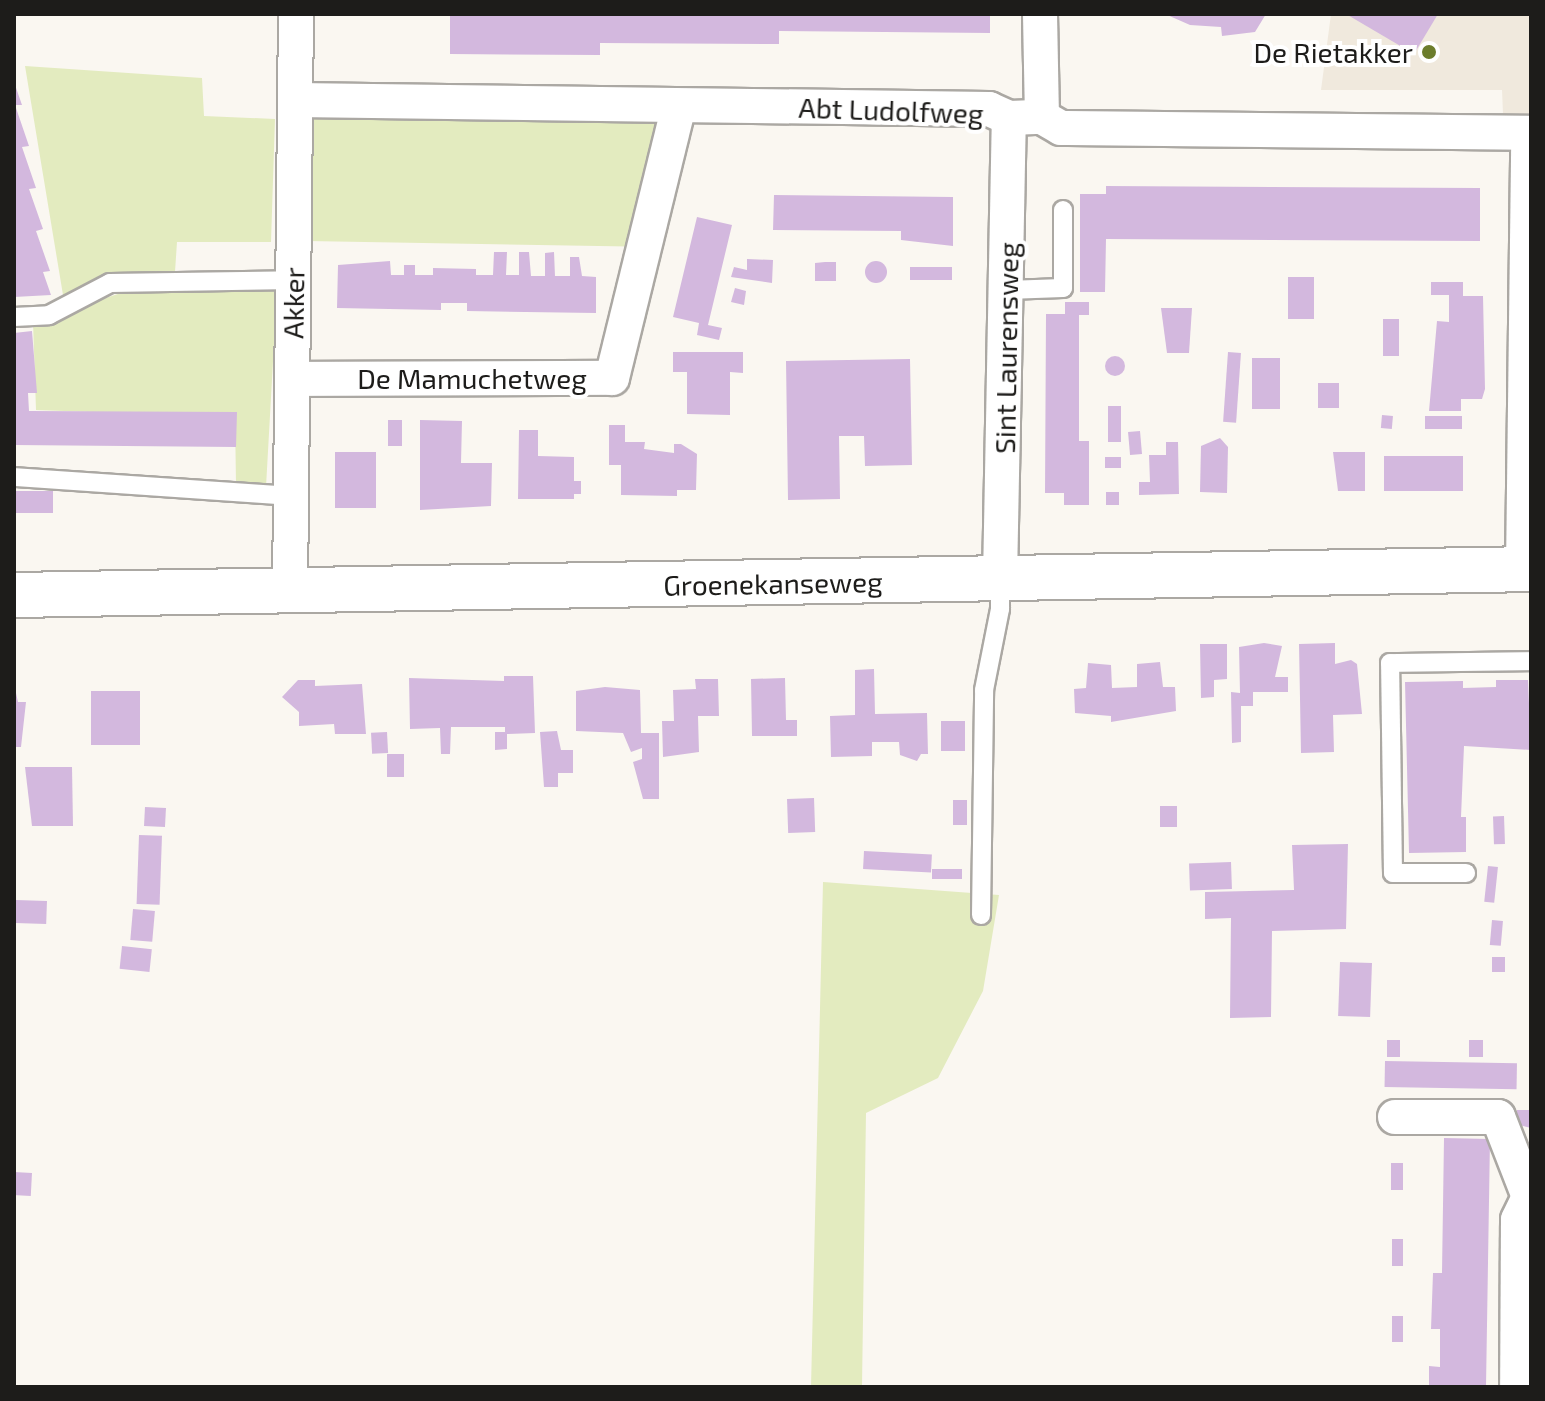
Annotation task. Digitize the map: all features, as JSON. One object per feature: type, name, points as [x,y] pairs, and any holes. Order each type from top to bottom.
[{"type":"main road","name":"Groenekanseweg","points":[[14,595],[290,593],[1527,569]]},
{"type":"street","name":"Akker","points":[[290,593],[296,14]]},
{"type":"street","name":"Sint Laurensweg","points":[[1000,579],[1007,290],[1025,117],[1040,14]]},
{"type":"street","name":"Abt Ludolfweg","points":[[296,100],[989,109],[1061,128],[1529,133]]},
{"type":"street","name":"De Mamuchetweg","points":[[292,379],[612,378],[679,106]]},
{"type":"street","points":[[1527,569],[1529,133]]},
{"type":"street","points":[[1395,1117],[1498,1117],[1530,1197],[1518,1220],[1517,1387]]},
{"type":"lane","points":[[1007,290],[1063,288],[1063,210]]},
{"type":"lane","points":[[14,317],[49,315],[110,283],[293,280]]},
{"type":"lane","points":[[14,477],[290,496]]},
{"type":"lane","points":[[981,915],[984,690],[1000,609],[1000,579]]},
{"type":"lane","points":[[1466,873],[1393,873],[1390,663],[1531,661]]},
{"type":"shaded area","name":"De Rietakker","points":[[1331,14],[1531,14],[1531,114],[1503,114],[1502,90],[1321,90]]},
{"type":"green space","points":[[25,66],[202,78],[204,116],[275,119],[271,242],[177,242],[175,272],[109,274],[63,295]]},
{"type":"green space","points":[[309,109],[661,115],[659,247],[307,241]]},
{"type":"green space","points":[[130,290],[277,290],[266,487],[236,485],[235,417],[36,410],[33,322]]},
{"type":"green space","points":[[823,882],[999,895],[983,991],[938,1078],[866,1113],[862,1387],[811,1387]]},
{"type":"building","points":[[450,14],[990,14],[990,33],[779,31],[779,44],[600,43],[600,55],[450,54]]},
{"type":"building","points":[[1165,14],[1266,14],[1255,32],[1222,36],[1221,27],[1190,25]]},
{"type":"building","points":[[1346,14],[1438,14],[1414,54]]},
{"type":"building","points":[[14,82],[22,105],[15,105],[29,146],[22,147],[36,188],[29,189],[43,229],[36,231],[50,271],[43,272],[51,295],[14,297]]},
{"type":"building","points":[[1106,186],[1480,188],[1480,241],[1106,239],[1105,292],[1080,292],[1080,194],[1106,194]]},
{"type":"building","points":[[774,195],[953,197],[953,246],[901,240],[901,231],[773,230]]},
{"type":"building","points":[[697,217],[732,225],[708,325],[722,328],[719,340],[697,335],[699,323],[673,317]]},
{"type":"building","points":[[494,252],[507,252],[506,275],[519,275],[519,252],[529,252],[531,276],[545,276],[545,253],[554,252],[555,276],[570,276],[570,257],[579,257],[582,276],[596,277],[596,313],[467,311],[467,303],[441,303],[441,310],[337,308],[338,265],[390,261],[391,275],[404,275],[404,265],[415,265],[415,275],[433,275],[433,268],[476,269],[476,275],[493,275]]},
{"type":"building","points":[[747,259],[773,260],[772,283],[731,277],[734,267],[747,270]]},
{"type":"building","points":[[876,261],[884,264],[887,272],[884,280],[876,283],[868,280],[865,272],[868,264]]},
{"type":"building","points":[[836,262],[836,281],[815,281],[815,263]]},
{"type":"building","points":[[910,267],[952,267],[952,280],[910,280]]},
{"type":"building","points":[[1288,277],[1314,277],[1314,319],[1288,319]]},
{"type":"building","points":[[1431,282],[1463,282],[1463,296],[1483,296],[1485,389],[1482,399],[1461,399],[1461,411],[1429,411],[1437,321],[1449,322],[1449,295],[1431,295]]},
{"type":"building","points":[[735,288],[746,291],[744,305],[731,302]]},
{"type":"building","points":[[1065,302],[1089,302],[1089,315],[1079,315],[1079,441],[1089,441],[1089,505],[1064,505],[1064,493],[1045,493],[1046,314],[1065,314]]},
{"type":"building","points":[[1161,308],[1192,308],[1189,353],[1167,353]]},
{"type":"building","points":[[1383,319],[1399,319],[1399,356],[1383,356]]},
{"type":"building","points":[[32,331],[37,393],[28,393],[29,411],[237,412],[236,447],[14,445],[14,333]]},
{"type":"building","points":[[673,352],[743,352],[743,373],[730,372],[730,415],[687,414],[687,372],[673,372]]},
{"type":"building","points":[[1228,352],[1241,353],[1236,423],[1223,422]]},
{"type":"building","points":[[1115,356],[1122,359],[1125,366],[1122,373],[1115,376],[1108,373],[1105,366],[1108,359]]},
{"type":"building","points":[[1252,358],[1280,358],[1280,409],[1252,409]]},
{"type":"building","points":[[910,359],[912,465],[865,466],[864,436],[839,436],[840,499],[788,500],[786,361]]},
{"type":"building","points":[[1318,383],[1339,383],[1339,408],[1318,408]]},
{"type":"building","points":[[1108,406],[1121,406],[1121,442],[1108,442]]},
{"type":"building","points":[[1382,415],[1393,416],[1392,429],[1381,428]]},
{"type":"building","points":[[1425,416],[1462,416],[1462,429],[1425,429]]},
{"type":"building","points":[[388,420],[402,420],[402,446],[388,446]]},
{"type":"building","points":[[420,420],[462,421],[461,463],[492,463],[491,506],[420,510]]},
{"type":"building","points":[[609,425],[625,425],[625,442],[645,442],[644,449],[674,453],[674,444],[681,444],[697,454],[696,490],[677,490],[677,496],[621,495],[621,465],[609,465]]},
{"type":"building","points":[[519,430],[538,430],[538,456],[574,457],[574,481],[581,481],[581,494],[574,494],[574,499],[518,499]]},
{"type":"building","points":[[1140,431],[1142,454],[1130,455],[1128,432]]},
{"type":"building","points":[[1220,438],[1228,447],[1227,493],[1200,492],[1201,446]]},
{"type":"building","points":[[1166,442],[1178,442],[1179,494],[1139,495],[1139,482],[1150,482],[1149,455],[1166,455]]},
{"type":"building","points":[[335,452],[376,452],[376,508],[335,508]]},
{"type":"building","points":[[1333,452],[1365,452],[1365,491],[1338,491]]},
{"type":"building","points":[[1384,456],[1463,456],[1463,491],[1384,491]]},
{"type":"building","points":[[1105,457],[1121,457],[1121,468],[1105,468]]},
{"type":"building","points":[[14,491],[53,491],[53,513],[14,513]]},
{"type":"building","points":[[1106,492],[1119,492],[1119,505],[1106,505]]},
{"type":"building","points":[[1264,643],[1282,646],[1275,677],[1288,677],[1288,692],[1253,692],[1253,706],[1241,706],[1241,742],[1232,743],[1231,692],[1240,693],[1239,647]]},
{"type":"building","points":[[1335,643],[1335,664],[1351,660],[1357,664],[1362,714],[1333,715],[1334,752],[1301,753],[1299,644]]},
{"type":"building","points":[[1200,644],[1227,644],[1227,679],[1214,680],[1214,697],[1201,698]]},
{"type":"building","points":[[1160,662],[1163,687],[1175,687],[1176,711],[1111,722],[1111,716],[1075,713],[1074,689],[1086,688],[1088,663],[1111,665],[1112,688],[1137,687],[1137,664]]},
{"type":"building","points":[[874,669],[875,714],[927,713],[928,754],[921,754],[917,761],[900,755],[899,742],[872,742],[872,756],[831,757],[830,716],[855,715],[855,670]]},
{"type":"building","points":[[504,676],[533,676],[535,733],[507,734],[507,749],[495,750],[495,732],[505,732],[505,727],[451,727],[450,754],[441,754],[440,728],[410,729],[409,678],[504,681]]},
{"type":"building","points":[[785,678],[786,720],[797,720],[797,736],[752,736],[751,679]]},
{"type":"building","points":[[695,679],[718,679],[719,716],[698,716],[699,752],[663,757],[662,721],[674,721],[673,690],[696,689]]},
{"type":"building","points":[[298,680],[315,680],[315,686],[362,684],[366,734],[335,734],[334,724],[299,726],[299,712],[282,697]]},
{"type":"building","points":[[1496,680],[1528,680],[1531,750],[1464,746],[1461,817],[1466,817],[1466,852],[1409,853],[1405,682],[1463,681],[1463,688],[1496,687]]},
{"type":"building","points":[[14,684],[18,702],[26,702],[21,747],[14,747]]},
{"type":"building","points":[[605,687],[640,690],[641,733],[659,733],[659,799],[643,799],[633,762],[642,759],[642,748],[631,752],[623,733],[576,731],[576,691]]},
{"type":"building","points":[[91,691],[140,691],[140,745],[91,745]]},
{"type":"building","points":[[941,721],[965,721],[965,751],[941,751]]},
{"type":"building","points":[[557,731],[561,750],[573,750],[573,773],[558,773],[558,787],[544,787],[540,732]]},
{"type":"building","points":[[387,732],[388,753],[372,754],[371,733]]},
{"type":"building","points":[[387,754],[404,754],[404,777],[387,777]]},
{"type":"building","points":[[25,767],[72,767],[73,826],[32,826]]},
{"type":"building","points":[[814,798],[815,832],[788,833],[787,799]]},
{"type":"building","points":[[953,800],[967,800],[967,825],[953,825]]},
{"type":"building","points":[[1160,806],[1177,806],[1177,827],[1160,827]]},
{"type":"building","points":[[145,807],[166,808],[165,827],[144,826]]},
{"type":"building","points":[[1493,816],[1504,816],[1505,844],[1494,844]]},
{"type":"building","points":[[139,835],[162,836],[160,905],[137,904]]},
{"type":"building","points":[[1348,844],[1346,929],[1272,931],[1271,1017],[1230,1018],[1231,918],[1205,919],[1205,892],[1294,890],[1292,845]]},
{"type":"building","points":[[864,851],[932,855],[931,873],[863,869]]},
{"type":"building","points":[[1231,862],[1232,889],[1190,890],[1189,863]]},
{"type":"building","points":[[1488,866],[1498,867],[1494,903],[1484,902]]},
{"type":"building","points":[[932,869],[962,869],[962,879],[932,879]]},
{"type":"building","points":[[16,900],[47,901],[46,924],[15,923]]},
{"type":"building","points":[[133,909],[155,911],[152,942],[130,940]]},
{"type":"building","points":[[1492,920],[1503,921],[1501,946],[1490,945]]},
{"type":"building","points":[[122,946],[152,949],[149,972],[120,969]]},
{"type":"building","points":[[1492,957],[1505,957],[1505,972],[1492,972]]},
{"type":"building","points":[[1340,962],[1372,963],[1370,1017],[1338,1016]]},
{"type":"building","points":[[1387,1040],[1400,1040],[1400,1057],[1387,1057]]},
{"type":"building","points":[[1469,1040],[1483,1040],[1483,1057],[1469,1057]]},
{"type":"building","points":[[1385,1061],[1517,1063],[1517,1089],[1385,1087]]},
{"type":"building","points":[[1517,1110],[1531,1110],[1531,1128],[1516,1124]]},
{"type":"building","points":[[1444,1138],[1490,1139],[1486,1387],[1429,1387],[1429,1366],[1440,1367],[1440,1329],[1431,1329],[1433,1273],[1442,1273]]},
{"type":"building","points":[[1391,1163],[1403,1163],[1403,1190],[1391,1190]]},
{"type":"building","points":[[14,1172],[32,1173],[31,1196],[14,1195]]},
{"type":"building","points":[[1392,1239],[1403,1239],[1403,1266],[1392,1266]]},
{"type":"building","points":[[1392,1316],[1403,1316],[1403,1342],[1392,1342]]},
{"type":"place","name":"De Rietakker","points":[[1429,52]]}]
